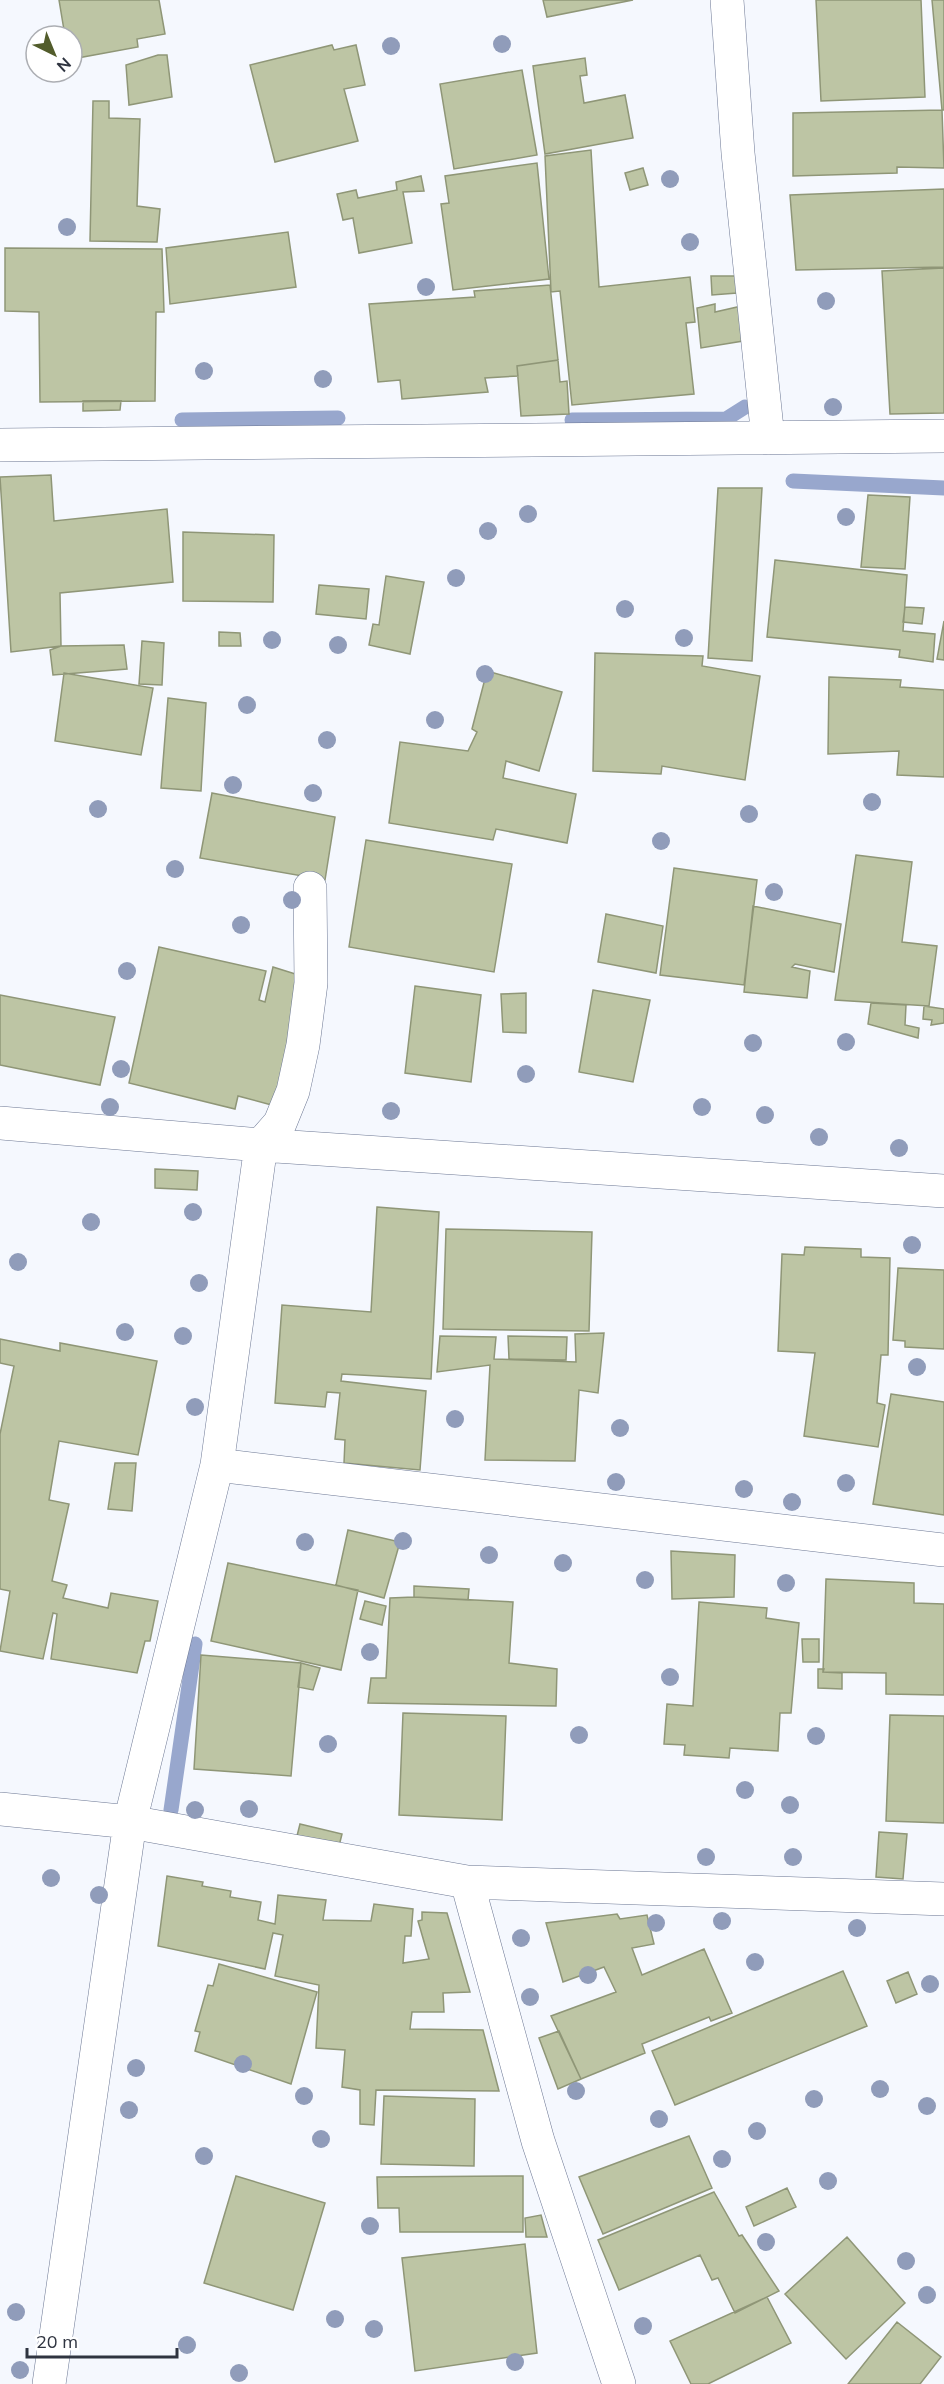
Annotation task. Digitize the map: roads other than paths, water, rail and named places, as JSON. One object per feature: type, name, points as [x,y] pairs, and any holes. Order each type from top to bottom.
[{"type":"street","points":[[727,0],[738,153],[768,438]]},
{"type":"street","points":[[0,445],[944,436]]},
{"type":"street","points":[[49,2384],[130,1822],[217,1465],[261,1145],[280,1123],[293,1091],[303,1045],[311,983],[310,888]]},
{"type":"street","points":[[0,1123],[261,1145],[944,1191]]},
{"type":"street","points":[[217,1465],[944,1550]]},
{"type":"street","points":[[0,1809],[130,1822],[466,1882],[944,1899]]},
{"type":"street","points":[[466,1882],[538,2141],[619,2384]]},
{"type":"waterway","points":[[572,420],[726,419],[745,407]]},
{"type":"waterway","points":[[182,420],[338,418]]},
{"type":"waterway","points":[[793,481],[944,488]]},
{"type":"waterway","points":[[171,1810],[195,1644]]}]
